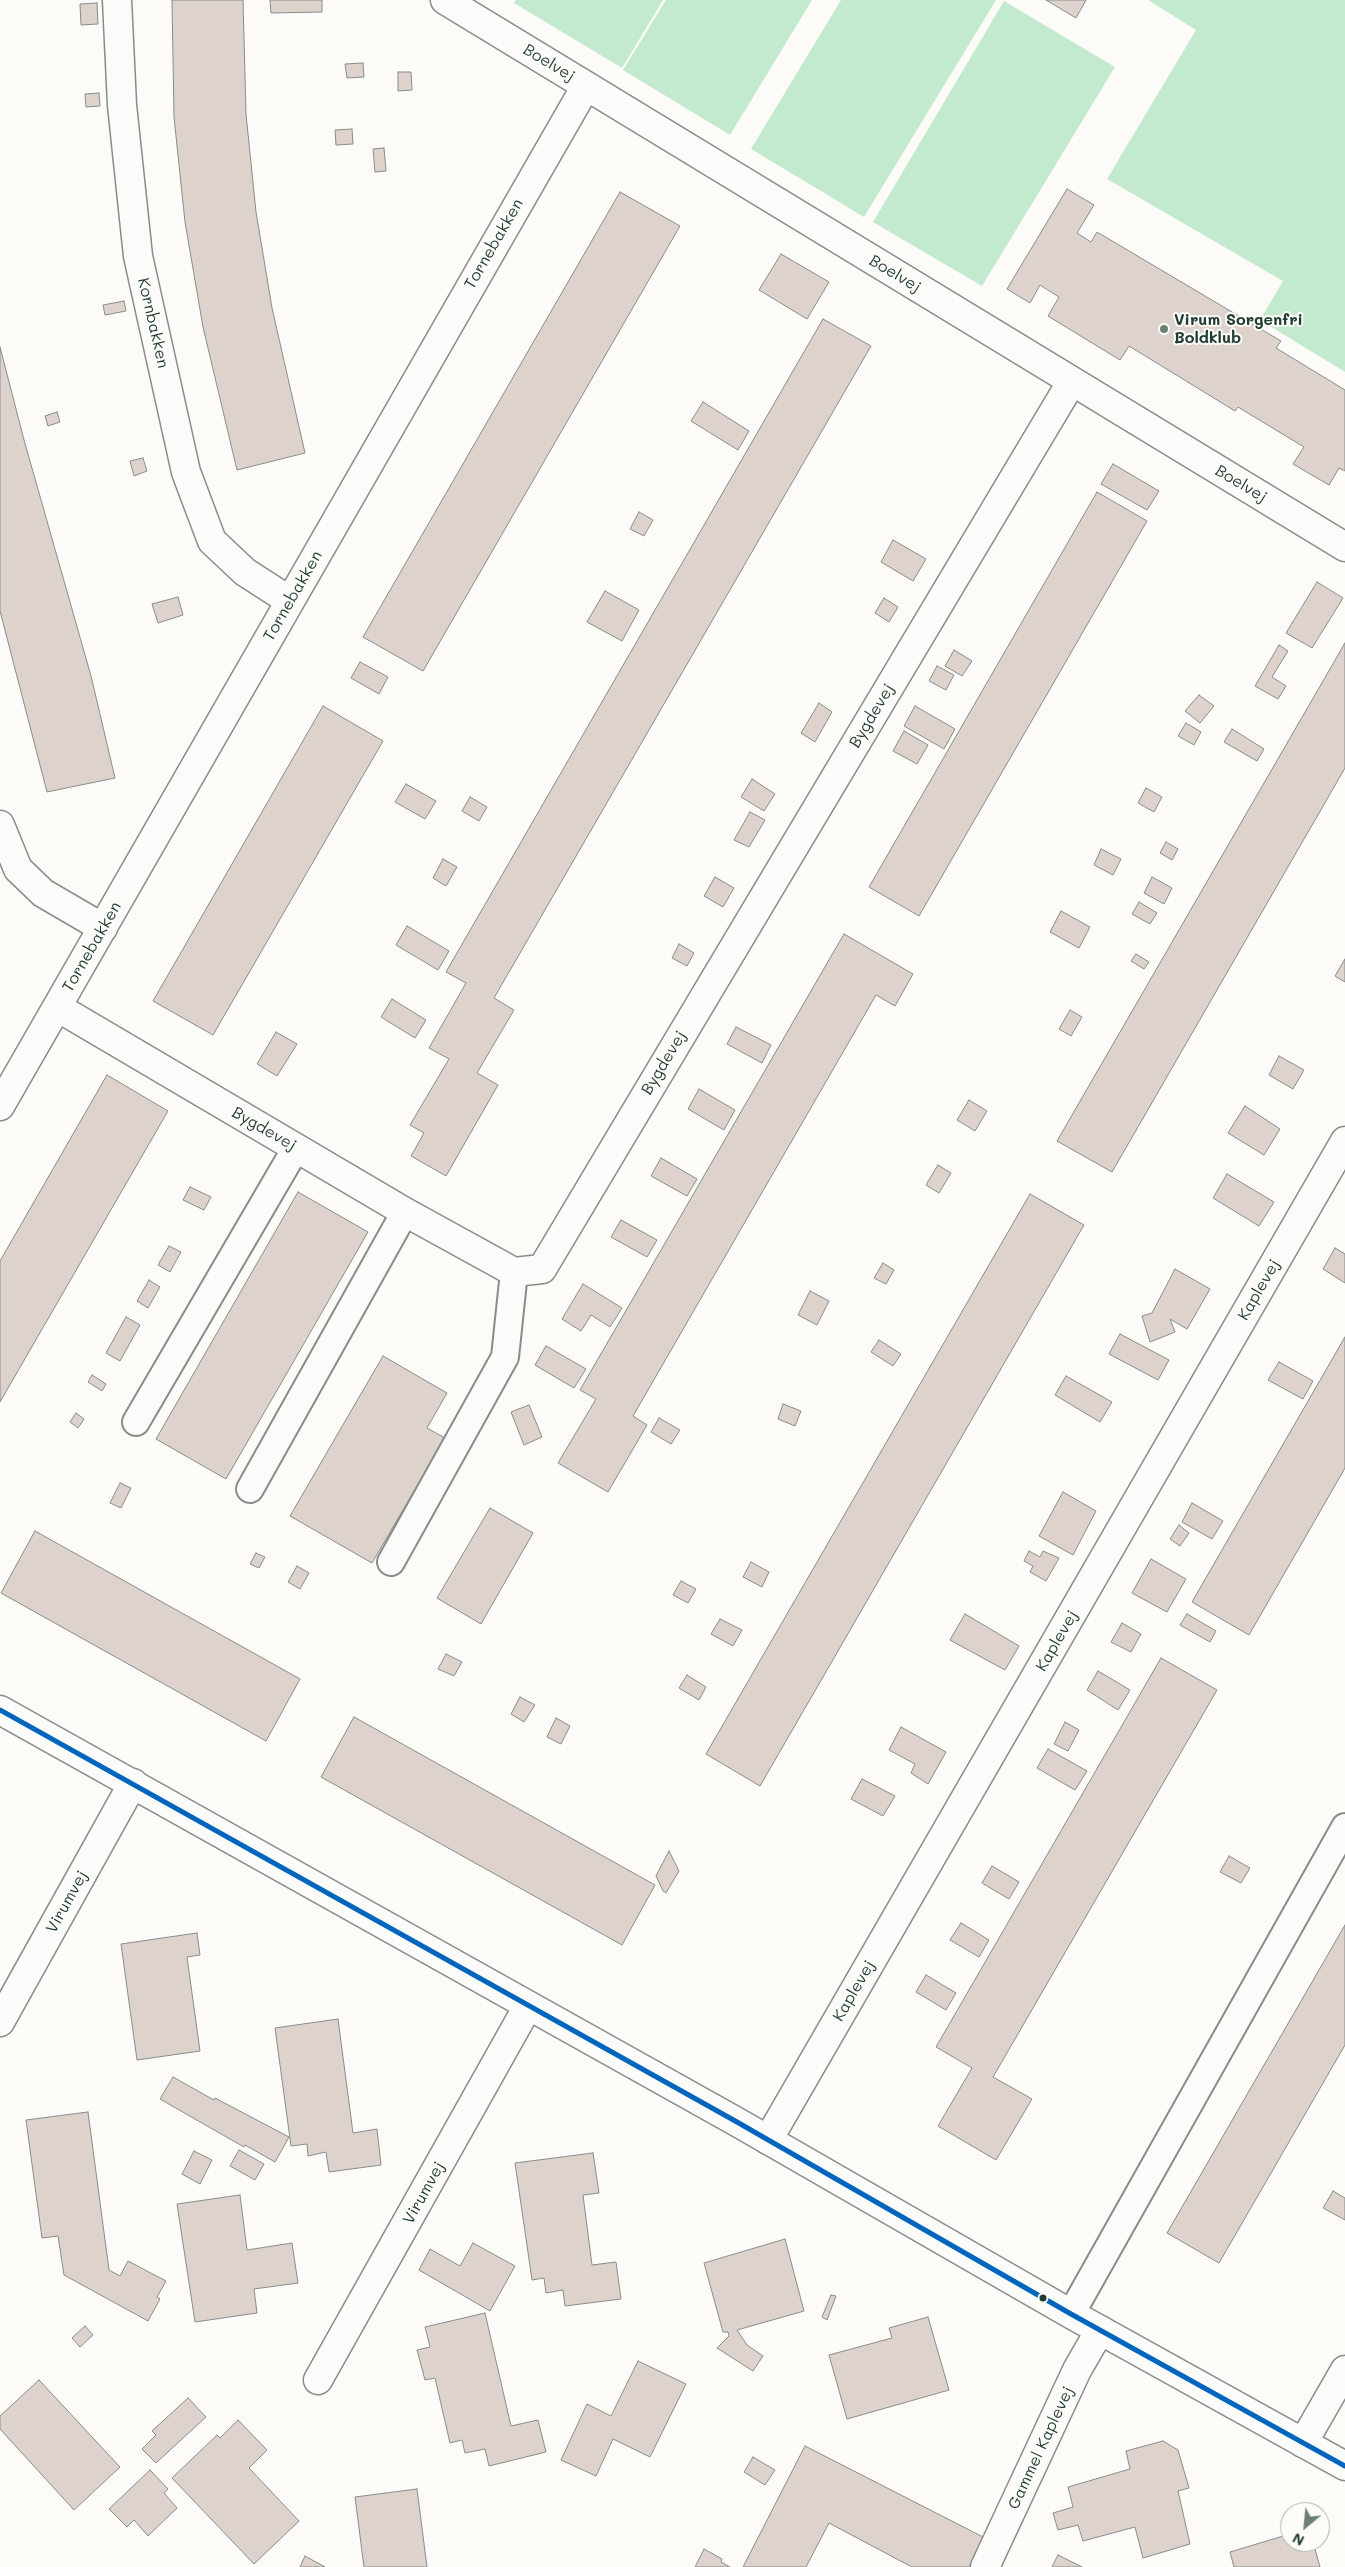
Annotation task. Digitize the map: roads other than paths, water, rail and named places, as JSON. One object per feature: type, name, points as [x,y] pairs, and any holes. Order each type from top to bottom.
[{"type":"street","name":"Kornbakken","points":[[117,0],[122,105],[138,256],[186,472],[212,541],[245,572],[290,601]]},
{"type":"street","name":"Boelvej","points":[[445,0],[1345,547]]},
{"type":"street","name":"Tornebakken","points":[[0,1106],[586,86]]},
{"type":"street","name":"Bygdevej","points":[[57,1007],[406,1212],[514,1272],[542,1268],[1072,381]]},
{"type":"street","points":[[0,825],[18,870],[42,893],[103,928]]},
{"type":"street","name":"Kaplevej","points":[[768,2140],[1345,1141]]},
{"type":"street","points":[[0,1710],[768,2140],[1071,2314],[1345,2466]]},
{"type":"street","name":"Virumvej","points":[[0,2022],[133,1783]]},
{"type":"street","name":"Virumvej","points":[[318,2380],[528,2006]]},
{"type":"street","name":"Gammel Kaplevej","points":[[985,2567],[1077,2370],[1100,2330]]},
{"type":"street","points":[[1303,2443],[1345,2370]]},
{"type":"lane","points":[[136,1422],[296,1148]]},
{"type":"lane","points":[[250,1489],[406,1212]]},
{"type":"lane","points":[[390,1562],[504,1357],[514,1272]]},
{"type":"lane","points":[[1071,2314],[1345,1827]]},
{"type":"place","name":"Virum Sorgenfri Boldklub","points":[[1164,329]]}]
